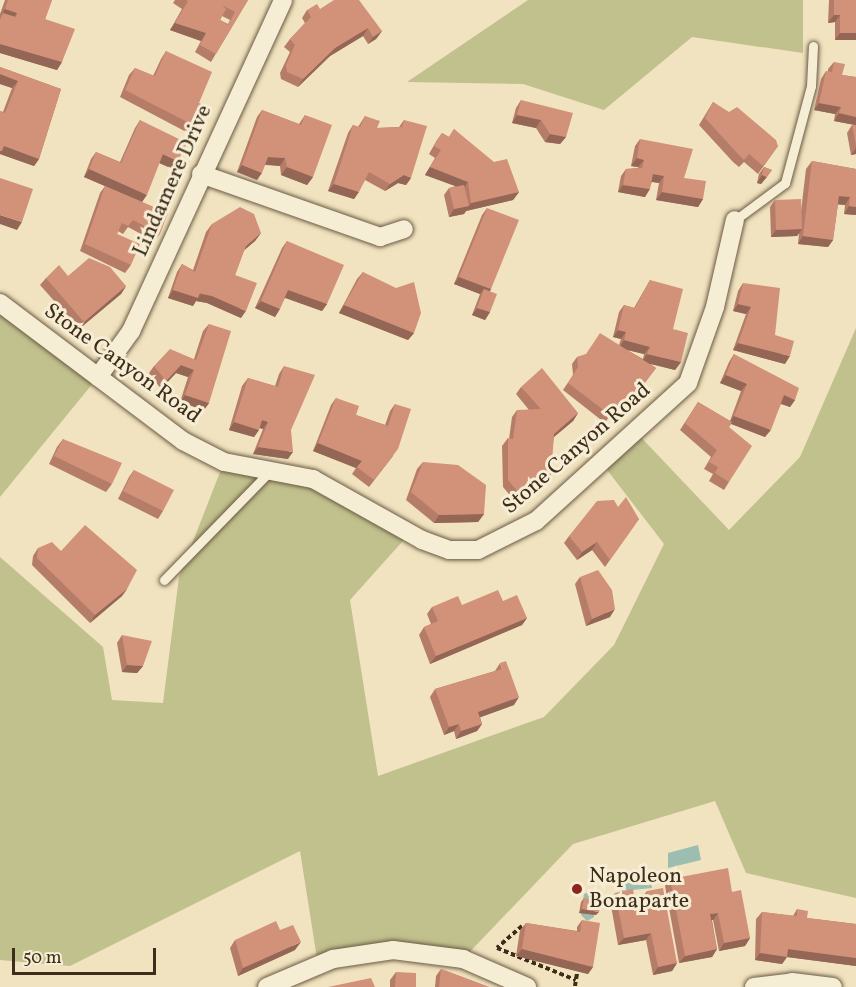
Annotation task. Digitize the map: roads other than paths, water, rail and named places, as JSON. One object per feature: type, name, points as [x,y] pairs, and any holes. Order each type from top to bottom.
[{"type":"street","name":"Lindamere Drive","points":[[98,377],[131,331],[201,174],[283,0]]},
{"type":"street","points":[[201,174],[380,237],[404,229]]},
{"type":"street","name":"Stone Canyon Road","points":[[0,303],[183,441],[224,462],[313,479],[449,550],[478,550],[513,537],[688,383],[715,307],[735,220]]},
{"type":"street","points":[[267,987],[333,959],[393,950],[463,959],[527,987]]},
{"type":"street","points":[[754,987],[792,982],[833,987]]},
{"type":"lane","points":[[735,220],[785,183],[809,98],[813,46]]},
{"type":"lane","points":[[164,580],[270,471]]},
{"type":"place","name":"Napoleon Bonaparte","points":[[577,889]]}]
